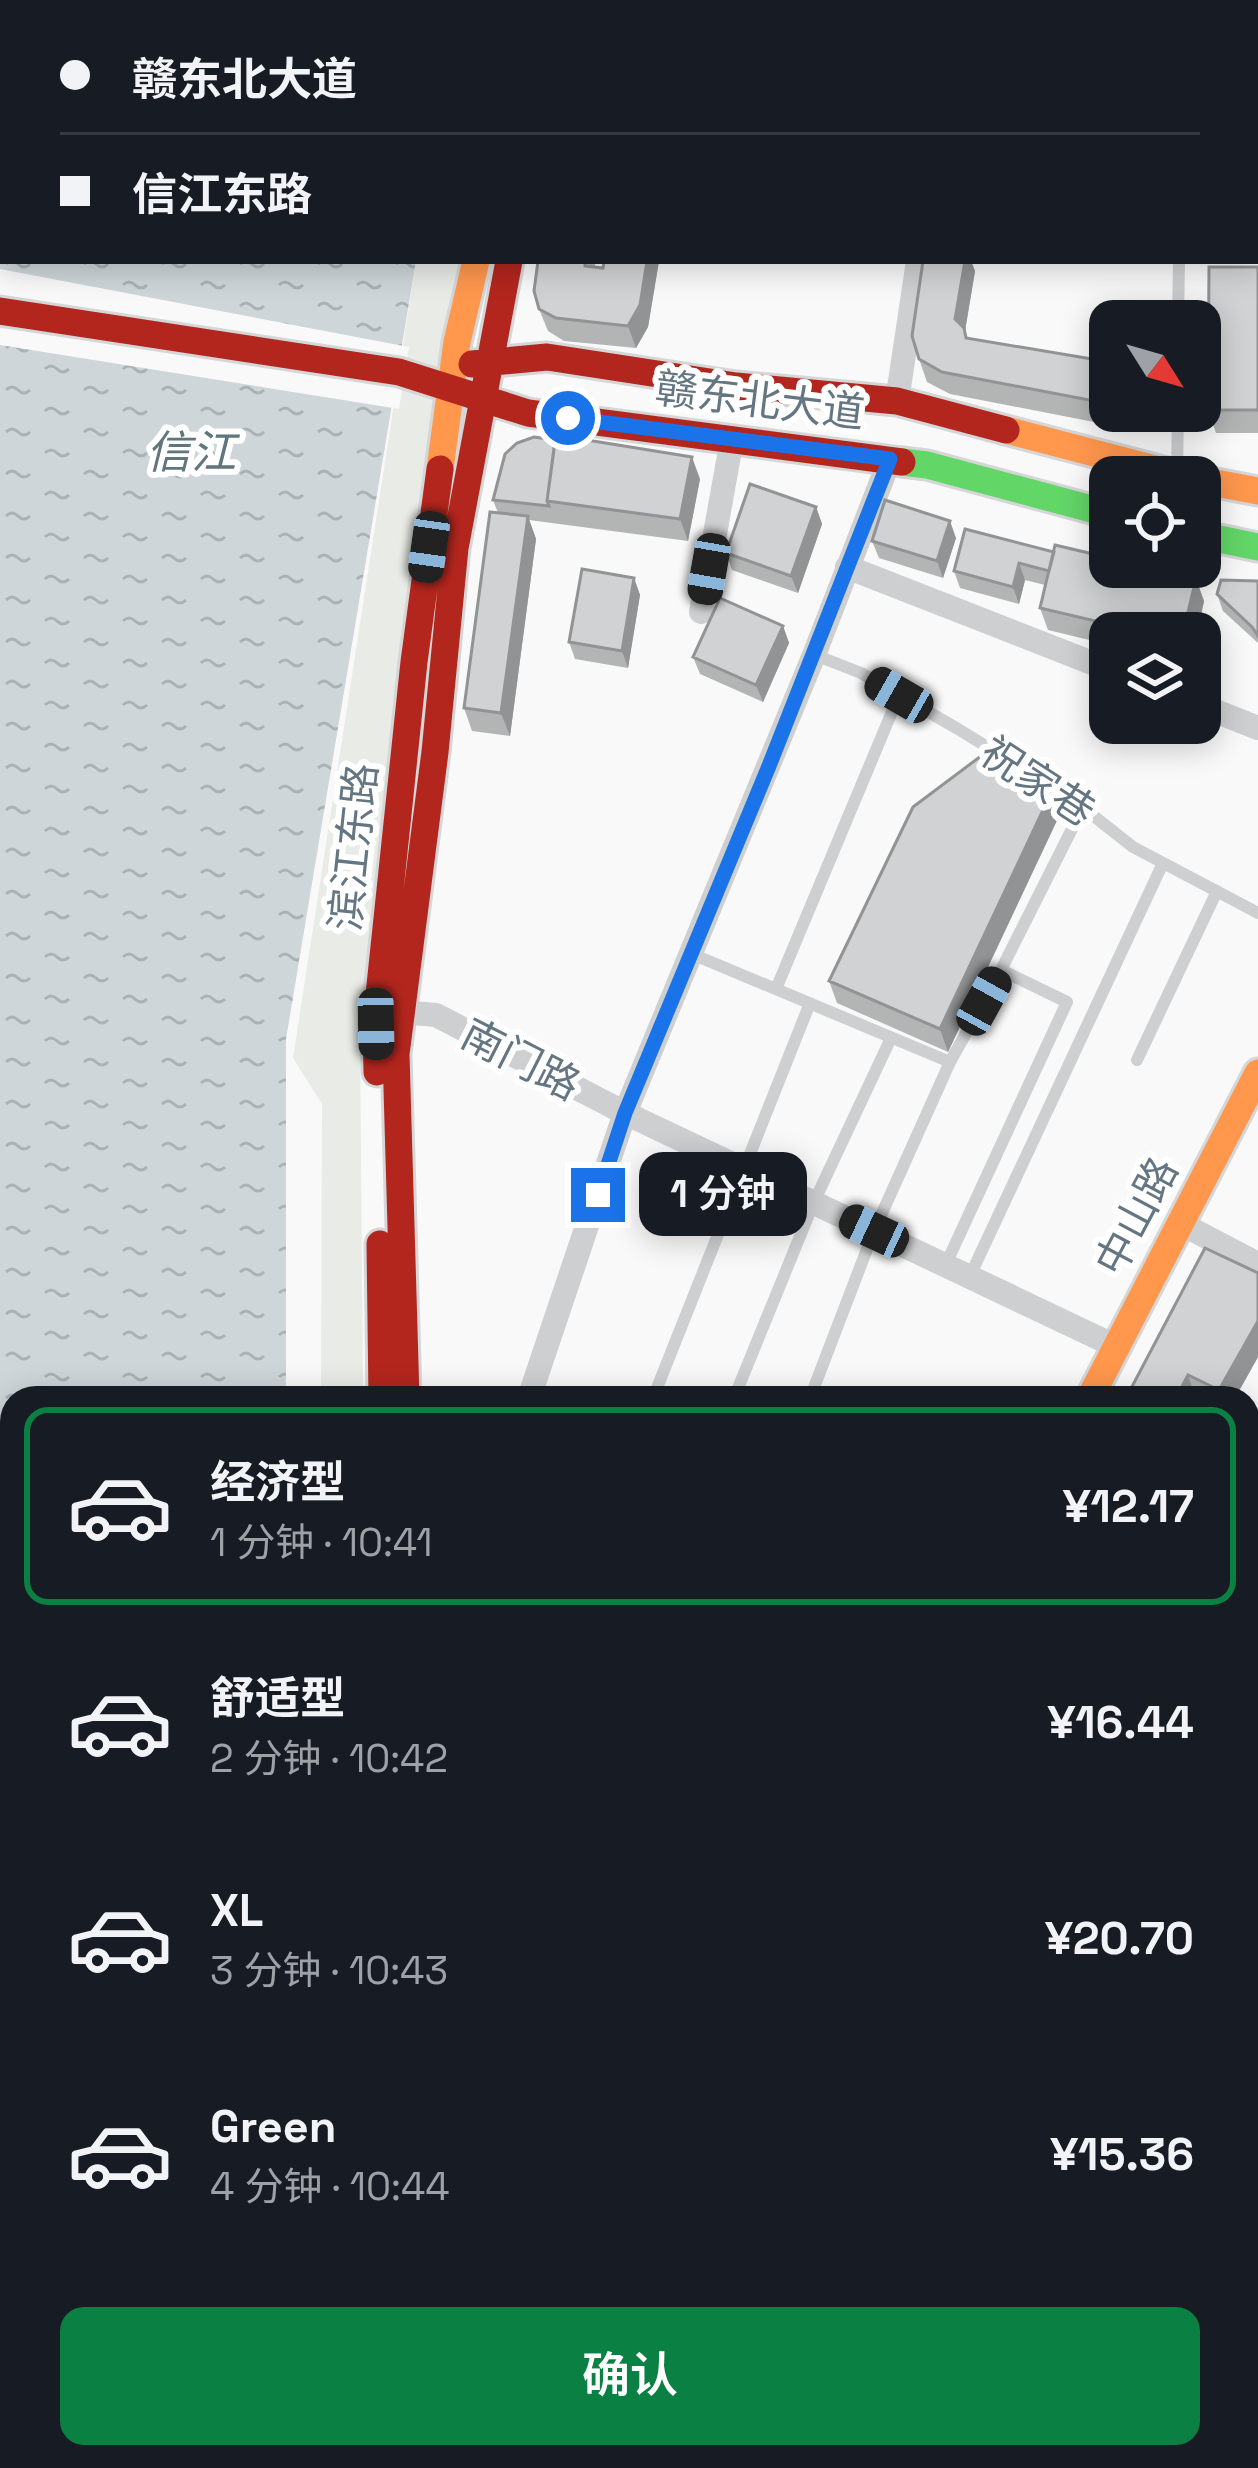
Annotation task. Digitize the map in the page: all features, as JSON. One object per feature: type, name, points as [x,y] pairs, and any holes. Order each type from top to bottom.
[{"type":"main road","name":"滨江东路","points":[[382,1386],[389,1015],[414,662],[452,378],[475,264]]},
{"type":"main road","name":"滨江东路","points":[[406,1386],[396,1054],[389,1015],[435,752],[455,548],[508,264]]},
{"type":"main road","name":"赣东北大道","points":[[0,311],[487,382],[528,413],[926,465],[1089,508]]},
{"type":"main road","points":[[487,382],[548,357],[736,386],[897,401],[1108,456]]},
{"type":"main road","points":[[1221,484],[1258,491]]},
{"type":"main road","points":[[1221,540],[1258,547]]},
{"type":"main road","name":"中山路","points":[[1096,1386],[1258,1073]]},
{"type":"street","points":[[897,401],[918,264]]},
{"type":"street","points":[[701,612],[732,439]]},
{"type":"street","points":[[534,1386],[625,1113],[890,459]]},
{"type":"street","points":[[847,567],[1089,662]]},
{"type":"street","points":[[1221,713],[1258,728]]},
{"type":"street","name":"南门路","points":[[389,1015],[436,1015],[625,1113],[1115,1346]]},
{"type":"street","points":[[1180,1223],[1258,1264]]},
{"type":"lane","points":[[1178,300],[1179,264]]},
{"type":"lane","name":"祝家巷","points":[[814,655],[861,673],[899,695],[1083,807],[1133,847],[1258,913]]},
{"type":"lane","points":[[776,989],[899,695]]},
{"type":"lane","points":[[815,1386],[874,1231],[950,1062],[1083,807]]},
{"type":"lane","points":[[970,1276],[1163,863]]},
{"type":"lane","points":[[1137,1060],[1216,891]]},
{"type":"lane","points":[[692,954],[809,1004],[868,1022],[891,1038],[950,1062]]},
{"type":"lane","points":[[946,1264],[1067,1002],[1000,970]]},
{"type":"lane","points":[[658,1386],[809,1004]]},
{"type":"lane","points":[[739,1386],[814,1202],[891,1038]]},
{"type":"shaded area","points":[[416,264],[460,264],[429,452],[360,1035],[363,1386],[321,1386],[322,1104],[293,1058]]},
{"type":"water","name":"信江","points":[[0,264],[415,264],[286,1039],[286,1386],[0,1386]]},
{"type":"pier","points":[[0,269],[409,347],[399,409],[0,345]]},
{"type":"building","points":[[538,264],[603,268],[604,264],[647,264],[640,305],[628,326],[556,318],[539,309],[534,291]]},
{"type":"building","points":[[923,264],[964,264],[955,319],[966,338],[1089,358],[1089,400],[942,372],[919,359],[912,336]]},
{"type":"building","points":[[1209,267],[1258,267],[1258,410],[1221,410],[1221,300],[1209,300]]},
{"type":"building","points":[[556,435],[692,457],[680,519],[547,501]]},
{"type":"building","points":[[534,437],[555,440],[549,506],[493,500],[505,454]]},
{"type":"building","points":[[750,484],[816,507],[791,576],[726,553]]},
{"type":"building","points":[[885,500],[950,521],[937,561],[872,541]]},
{"type":"building","points":[[490,512],[528,516],[501,713],[464,708]]},
{"type":"building","points":[[965,529],[1054,552],[1049,571],[1019,563],[1013,587],[954,571]]},
{"type":"building","points":[[1055,545],[1089,553],[1089,588],[1194,588],[1188,612],[1089,612],[1089,620],[1040,608]]},
{"type":"building","points":[[582,569],[634,578],[622,651],[569,642]]},
{"type":"building","points":[[1221,580],[1258,581],[1258,636],[1252,627],[1217,594]]},
{"type":"building","points":[[720,598],[783,626],[756,685],[693,657]]},
{"type":"building","points":[[981,756],[1052,791],[940,1029],[829,981],[913,807]]},
{"type":"building","points":[[1205,1248],[1258,1273],[1258,1321],[1221,1386],[1188,1375],[1182,1386],[1132,1386]]},
{"type":"traffic: fast","points":[[902,462],[1089,508]]},
{"type":"traffic: fast","points":[[1221,539],[1258,547]]},
{"type":"traffic: slow","points":[[440,469],[457,342],[475,264]]},
{"type":"traffic: slow","points":[[1006,430],[1106,456]]},
{"type":"traffic: slow","points":[[1221,484],[1258,491]]},
{"type":"traffic: slow","points":[[1096,1386],[1258,1073]]},
{"type":"traffic: jam","points":[[406,1386],[396,1054],[435,752],[455,548],[508,264]]},
{"type":"traffic: jam","points":[[0,311],[399,372],[528,413],[902,462]]},
{"type":"traffic: jam","points":[[472,364],[547,357],[736,386],[897,401],[1006,430]]},
{"type":"traffic: jam","points":[[377,1072],[376,1023],[414,662],[440,469]]},
{"type":"traffic: jam","points":[[380,1244],[382,1386]]},
{"type":"route","points":[[568,418],[890,459],[625,1113],[598,1195]]}]
